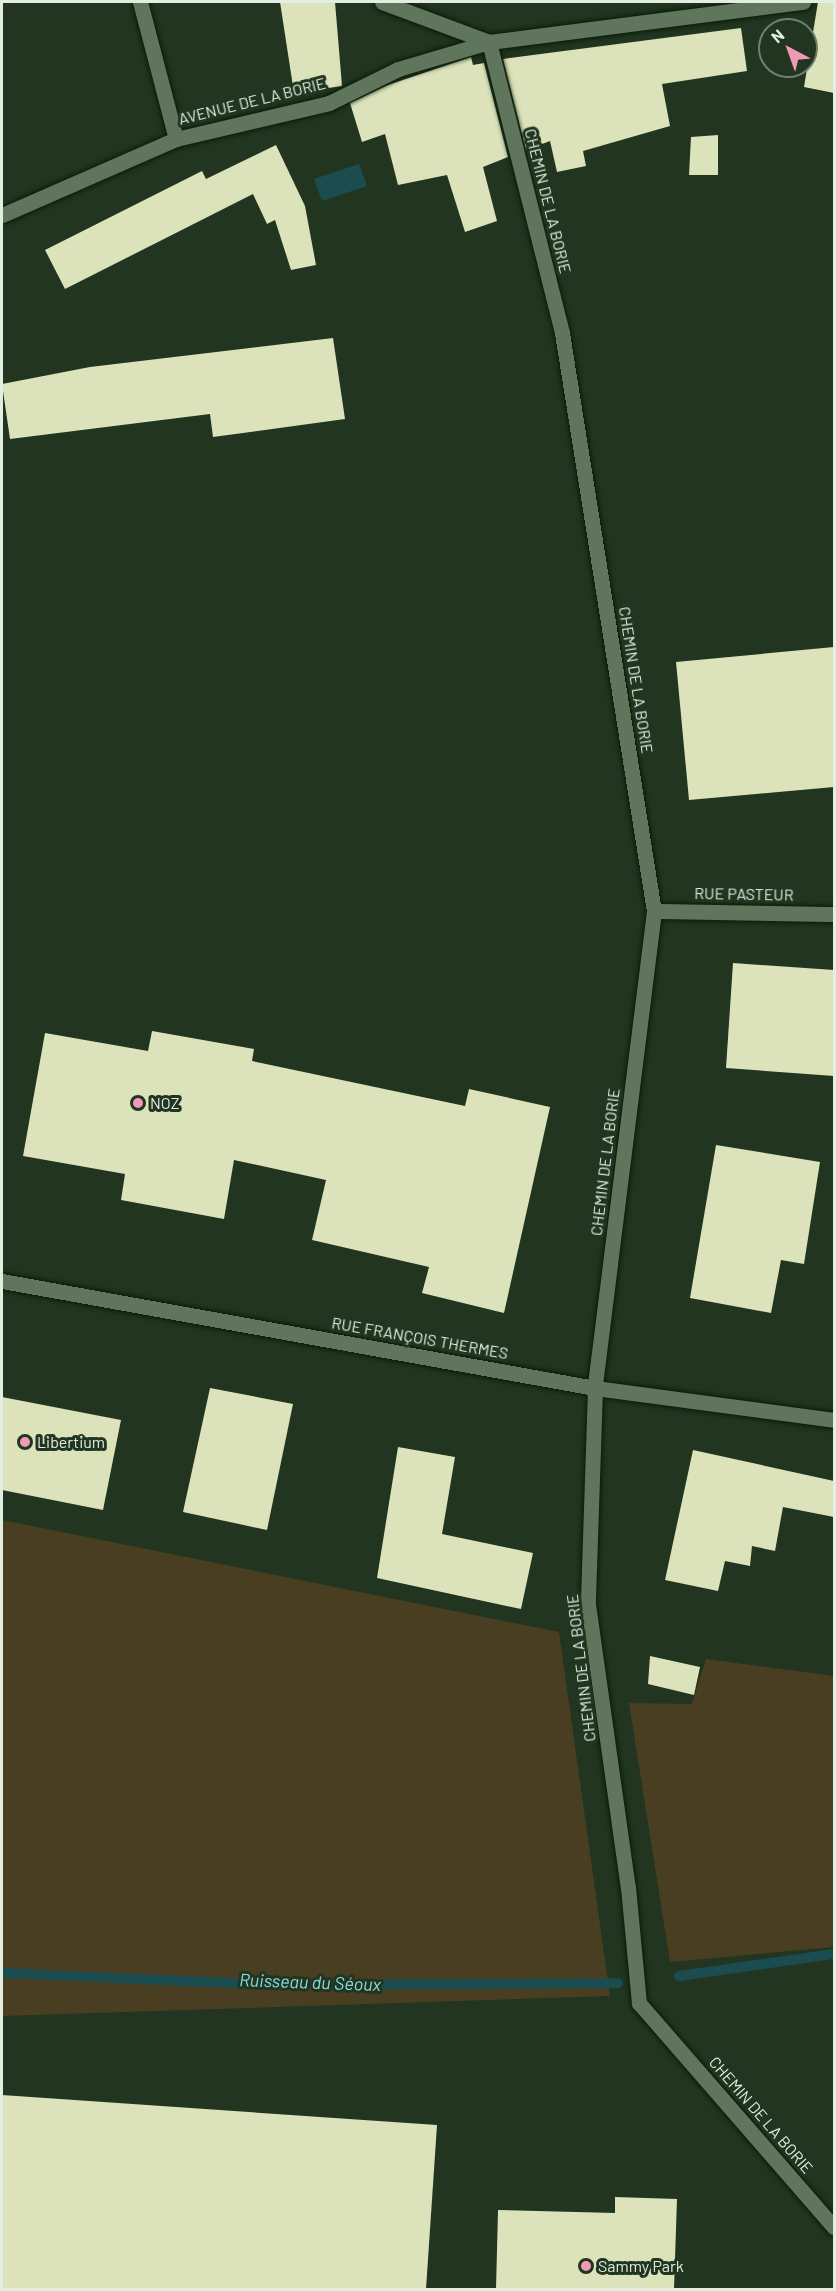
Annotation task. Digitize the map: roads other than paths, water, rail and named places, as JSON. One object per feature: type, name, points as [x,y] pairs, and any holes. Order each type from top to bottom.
[{"type":"street","points":[[140,2],[176,139]]},
{"type":"street","points":[[382,2],[489,42]]},
{"type":"street","name":"AVENUE DE LA BORIE","points":[[2,215],[176,139],[329,103],[398,69],[489,42],[802,2]]},
{"type":"street","name":"CHEMIN DE LA BORIE","points":[[489,42],[562,333],[654,911],[595,1388],[588,1604],[628,1887],[639,2003],[834,2227]]},
{"type":"street","name":"RUE PASTEUR","points":[[654,911],[834,914]]},
{"type":"street","name":"RUE FRANÇOIS THERMES","points":[[2,1281],[595,1388],[834,1420]]},
{"type":"water","points":[[359,164],[367,186],[322,201],[314,179]]},
{"type":"waterway","name":"Ruisseau du Séoux","points":[[679,1976],[834,1954]]},
{"type":"waterway","name":"Ruisseau du Séoux","points":[[2,1973],[282,1985],[618,1983]]},
{"type":"place","name":"NOZ","points":[[138,1103]]},
{"type":"place","name":"Libertium","points":[[25,1442]]},
{"type":"place","name":"Sammy Park","points":[[586,2266]]}]
